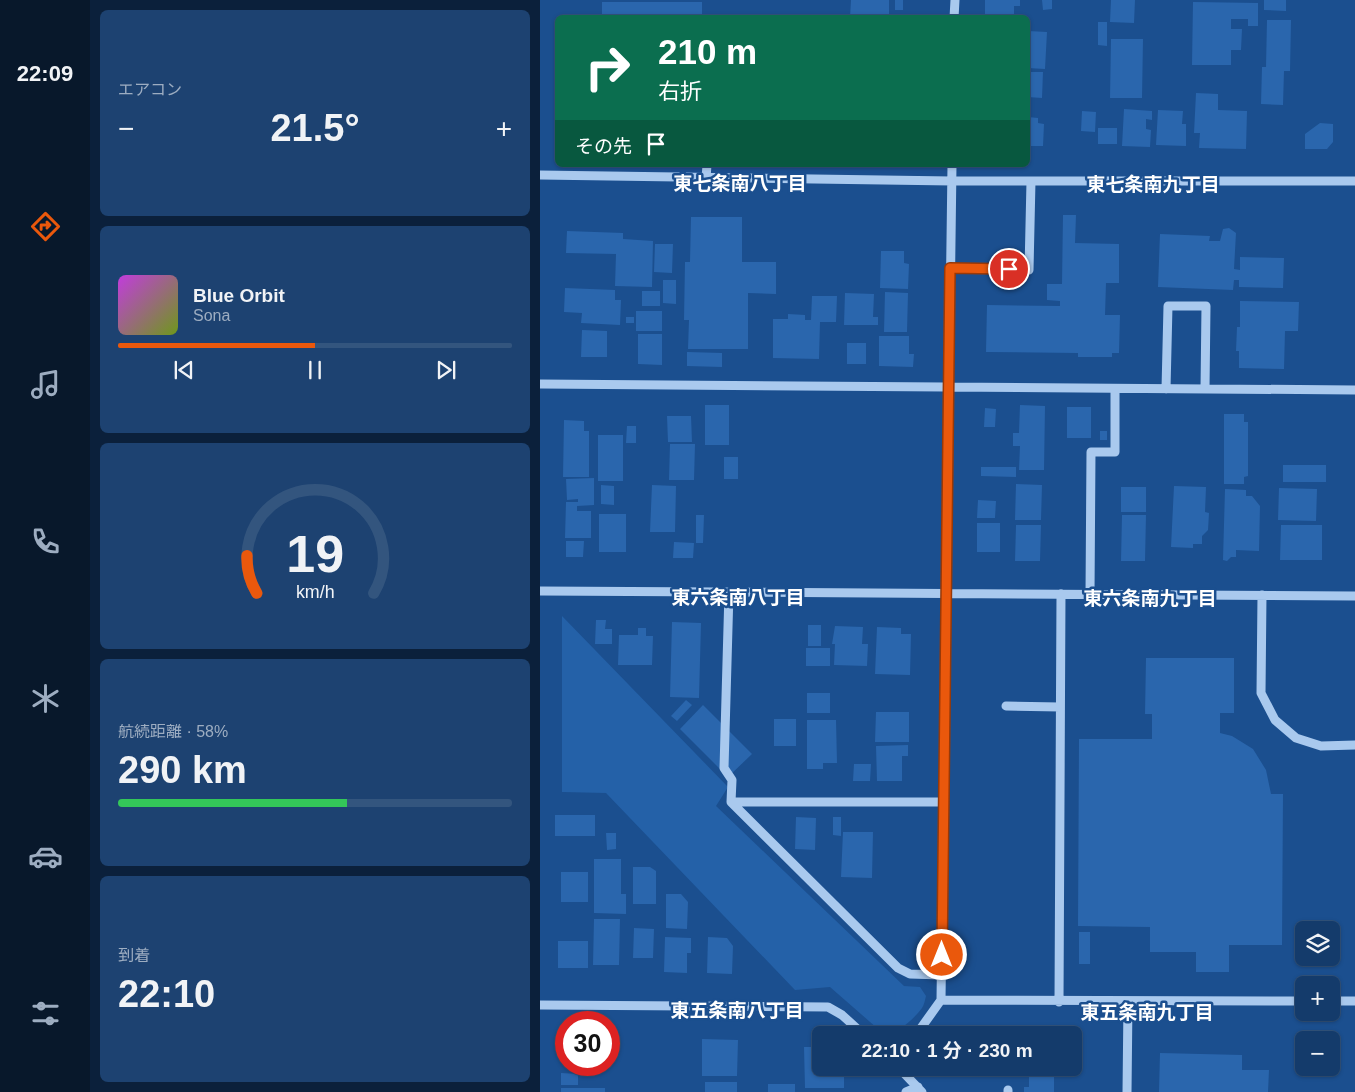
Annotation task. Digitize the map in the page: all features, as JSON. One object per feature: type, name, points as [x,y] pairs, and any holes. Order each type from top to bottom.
[{"type":"street","points":[[954,0],[954,15]]},
{"type":"street","points":[[706,178],[707,167]]},
{"type":"street","points":[[922,1026],[941,1000],[942,975],[952,167]]},
{"type":"street","points":[[540,176],[952,181],[1355,181]]},
{"type":"street","points":[[950,268],[1029,270],[1031,181]]},
{"type":"street","points":[[1166,389],[1168,306],[1206,306],[1205,389]]},
{"type":"street","points":[[540,384],[1355,390]]},
{"type":"street","points":[[1090,594],[1091,452],[1114,452],[1115,388]]},
{"type":"street","points":[[540,591],[1355,596]]},
{"type":"street","points":[[729,592],[724,768],[732,780],[731,802],[898,968],[910,974],[942,975]]},
{"type":"street","points":[[1058,1002],[1061,594]]},
{"type":"street","points":[[1262,595],[1261,693],[1275,720],[1296,738],[1321,746],[1355,745]]},
{"type":"street","points":[[1006,706],[1060,707]]},
{"type":"street","points":[[731,802],[943,802]]},
{"type":"street","points":[[941,1000],[1058,1002],[1295,1001]]},
{"type":"street","points":[[1340,1001],[1355,1001]]},
{"type":"street","points":[[1128,1002],[1128,1092]]},
{"type":"street","points":[[540,1005],[828,1007],[854,1026]]},
{"type":"street","points":[[907,1076],[920,1090]]},
{"type":"street","points":[[906,1092],[920,1090]]},
{"type":"shaded area","points":[[562,616],[728,787],[716,806],[904,986],[920,987],[926,996],[922,1008],[904,1026],[875,1026],[830,987],[795,990],[606,793],[562,792]]},
{"type":"building","points":[[851,0],[889,0],[889,15],[850,15]]},
{"type":"building","points":[[895,0],[903,0],[903,10],[895,10]]},
{"type":"building","points":[[985,0],[1020,0],[1020,6],[1014,6],[1014,15],[985,15]]},
{"type":"building","points":[[1042,0],[1052,0],[1052,9],[1043,10]]},
{"type":"building","points":[[1111,0],[1135,0],[1134,23],[1110,22]]},
{"type":"building","points":[[1264,0],[1286,0],[1286,11],[1264,10]]},
{"type":"building","points":[[602,2],[702,2],[702,15],[602,15]]},
{"type":"building","points":[[1193,2],[1258,3],[1258,26],[1248,26],[1248,19],[1231,19],[1231,29],[1242,29],[1241,50],[1231,50],[1231,65],[1192,65]]},
{"type":"building","points":[[1267,20],[1291,20],[1290,71],[1284,71],[1283,105],[1261,104],[1262,67],[1266,67]]},
{"type":"building","points":[[1098,22],[1107,22],[1107,46],[1098,45]]},
{"type":"building","points":[[1030,31],[1047,32],[1045,69],[1030,68]]},
{"type":"building","points":[[1111,39],[1143,39],[1142,98],[1110,98]]},
{"type":"building","points":[[1030,72],[1043,72],[1042,98],[1030,97]]},
{"type":"building","points":[[1196,93],[1218,94],[1218,110],[1247,111],[1246,149],[1199,148],[1200,133],[1194,133]]},
{"type":"building","points":[[1124,109],[1152,111],[1152,120],[1146,119],[1146,129],[1151,130],[1150,147],[1122,146]]},
{"type":"building","points":[[1158,110],[1183,111],[1182,124],[1186,124],[1186,146],[1156,145]]},
{"type":"building","points":[[1082,111],[1096,112],[1095,132],[1081,131]]},
{"type":"building","points":[[1030,117],[1038,118],[1038,123],[1044,124],[1043,146],[1030,146]]},
{"type":"building","points":[[1320,123],[1333,124],[1333,142],[1327,149],[1305,149],[1305,134]]},
{"type":"building","points":[[1098,128],[1117,128],[1117,144],[1098,144]]},
{"type":"building","points":[[1063,215],[1076,215],[1075,243],[1119,244],[1119,283],[1106,283],[1105,315],[1120,315],[1119,353],[1112,353],[1112,357],[1078,357],[1078,353],[986,352],[987,305],[1060,306],[1060,301],[1047,300],[1047,284],[1062,284]]},
{"type":"building","points":[[691,217],[742,217],[742,262],[776,262],[776,294],[748,293],[748,349],[688,349],[689,320],[684,320],[685,262],[690,262]]},
{"type":"building","points":[[1229,228],[1236,233],[1234,269],[1240,270],[1240,257],[1284,258],[1283,288],[1239,287],[1239,280],[1234,280],[1233,290],[1158,287],[1160,234],[1210,236],[1209,241],[1220,241],[1223,229]]},
{"type":"building","points":[[567,231],[623,233],[623,239],[653,241],[652,287],[615,286],[616,254],[566,253]]},
{"type":"building","points":[[655,244],[673,244],[672,273],[654,272]]},
{"type":"building","points":[[881,251],[904,251],[904,263],[909,264],[908,289],[880,288]]},
{"type":"building","points":[[663,280],[676,280],[676,304],[663,303]]},
{"type":"building","points":[[565,288],[615,290],[615,300],[621,300],[620,325],[581,323],[582,313],[564,312]]},
{"type":"building","points":[[642,291],[660,291],[660,306],[642,306]]},
{"type":"building","points":[[885,292],[908,293],[907,332],[884,332]]},
{"type":"building","points":[[845,293],[874,294],[873,317],[878,317],[878,325],[844,325]]},
{"type":"building","points":[[812,296],[837,296],[836,322],[820,322],[819,359],[773,358],[773,319],[788,319],[788,314],[805,315],[805,320],[811,320]]},
{"type":"building","points":[[1240,301],[1299,302],[1298,331],[1285,331],[1284,369],[1239,368],[1239,351],[1236,351],[1237,327],[1240,327]]},
{"type":"building","points":[[636,311],[662,311],[662,331],[636,331]]},
{"type":"building","points":[[626,317],[634,317],[634,323],[626,323]]},
{"type":"building","points":[[582,330],[607,331],[607,357],[581,357]]},
{"type":"building","points":[[638,334],[662,334],[662,365],[638,364]]},
{"type":"building","points":[[879,336],[909,336],[909,354],[914,354],[913,367],[879,366]]},
{"type":"building","points":[[847,343],[866,343],[866,364],[847,364]]},
{"type":"building","points":[[687,352],[722,353],[722,367],[687,366]]},
{"type":"building","points":[[705,405],[729,405],[729,445],[705,445]]},
{"type":"building","points":[[1020,405],[1045,406],[1044,470],[1019,470],[1020,446],[1013,446],[1013,433],[1019,433]]},
{"type":"building","points":[[1067,407],[1091,407],[1091,438],[1067,438]]},
{"type":"building","points":[[985,408],[996,409],[995,427],[984,427]]},
{"type":"building","points":[[1224,414],[1244,414],[1244,422],[1248,422],[1248,476],[1244,477],[1244,484],[1224,484]]},
{"type":"building","points":[[667,416],[691,416],[692,442],[668,442]]},
{"type":"building","points":[[564,420],[584,421],[584,431],[589,431],[589,477],[563,477]]},
{"type":"building","points":[[627,426],[636,426],[636,443],[626,443]]},
{"type":"building","points":[[1100,431],[1107,431],[1107,440],[1100,440]]},
{"type":"building","points":[[598,435],[623,435],[623,481],[598,481]]},
{"type":"building","points":[[670,444],[695,444],[694,480],[669,480]]},
{"type":"building","points":[[724,457],[738,457],[738,479],[724,479]]},
{"type":"building","points":[[1283,465],[1326,465],[1326,482],[1283,482]]},
{"type":"building","points":[[981,467],[1016,467],[1016,477],[981,476]]},
{"type":"building","points":[[594,478],[594,505],[577,506],[577,511],[591,511],[591,538],[565,538],[566,502],[578,502],[578,499],[567,500],[566,479]]},
{"type":"building","points":[[1016,484],[1042,485],[1041,520],[1015,520]]},
{"type":"building","points":[[601,485],[614,486],[614,505],[601,504]]},
{"type":"building","points":[[652,485],[676,486],[675,532],[650,532]]},
{"type":"building","points":[[1174,486],[1206,487],[1205,512],[1209,513],[1208,530],[1202,536],[1202,544],[1193,544],[1193,548],[1171,547]]},
{"type":"building","points":[[1121,487],[1146,487],[1146,512],[1121,512]]},
{"type":"building","points":[[1279,488],[1317,489],[1316,521],[1278,520]]},
{"type":"building","points":[[1225,489],[1246,490],[1246,496],[1252,496],[1260,506],[1259,551],[1236,550],[1236,557],[1231,557],[1227,561],[1223,560]]},
{"type":"building","points":[[978,500],[996,501],[995,518],[977,518]]},
{"type":"building","points":[[599,514],[626,514],[626,552],[599,552]]},
{"type":"building","points":[[696,515],[704,515],[703,543],[696,543]]},
{"type":"building","points":[[1122,515],[1146,515],[1145,561],[1121,561]]},
{"type":"building","points":[[977,523],[1000,523],[1000,552],[977,552]]},
{"type":"building","points":[[1016,525],[1041,525],[1040,561],[1015,561]]},
{"type":"building","points":[[1281,525],[1322,525],[1322,560],[1280,560]]},
{"type":"building","points":[[566,541],[584,541],[583,557],[566,557]]},
{"type":"building","points":[[674,542],[694,543],[693,558],[673,558]]},
{"type":"building","points":[[596,620],[606,620],[605,629],[612,629],[612,644],[595,644]]},
{"type":"building","points":[[672,622],[701,623],[699,698],[670,697]]},
{"type":"building","points":[[808,625],[821,625],[821,646],[808,646]]},
{"type":"building","points":[[835,626],[863,627],[862,644],[868,644],[867,666],[834,665],[835,644],[832,644]]},
{"type":"building","points":[[877,627],[901,628],[901,634],[911,634],[910,675],[875,674]]},
{"type":"building","points":[[638,628],[646,628],[646,636],[653,636],[652,665],[618,665],[619,635],[638,635]]},
{"type":"building","points":[[806,648],[830,648],[830,666],[806,666]]},
{"type":"building","points":[[1146,658],[1234,658],[1234,713],[1220,713],[1220,733],[1232,736],[1253,749],[1266,770],[1271,794],[1283,794],[1282,945],[1229,945],[1229,972],[1196,972],[1196,952],[1150,952],[1150,927],[1078,926],[1079,739],[1152,739],[1152,714],[1145,714]]},
{"type":"building","points":[[807,693],[830,693],[830,713],[807,713]]},
{"type":"building","points":[[686,700],[692,705],[677,721],[671,716]]},
{"type":"building","points":[[703,705],[752,754],[728,777],[680,729]]},
{"type":"building","points":[[876,712],[909,712],[909,742],[875,742]]},
{"type":"building","points":[[774,719],[796,719],[796,746],[774,746]]},
{"type":"building","points":[[807,720],[836,720],[837,763],[823,763],[823,769],[807,769]]},
{"type":"building","points":[[908,745],[908,756],[902,756],[902,781],[877,781],[876,746]]},
{"type":"building","points":[[854,764],[871,764],[870,781],[853,781]]},
{"type":"building","points":[[555,815],[595,815],[595,836],[555,836]]},
{"type":"building","points":[[796,817],[816,818],[815,850],[795,849]]},
{"type":"building","points":[[833,817],[841,817],[841,836],[833,835]]},
{"type":"building","points":[[843,832],[873,832],[872,878],[841,877]]},
{"type":"building","points":[[606,833],[616,833],[616,849],[607,850]]},
{"type":"building","points":[[594,859],[621,859],[621,894],[626,894],[626,914],[594,913]]},
{"type":"building","points":[[633,867],[650,867],[656,871],[656,904],[633,904]]},
{"type":"building","points":[[561,872],[588,872],[588,902],[561,902]]},
{"type":"building","points":[[666,894],[681,894],[688,902],[687,929],[666,928]]},
{"type":"building","points":[[594,919],[620,919],[619,965],[593,965]]},
{"type":"building","points":[[634,928],[654,929],[653,958],[633,958]]},
{"type":"building","points":[[1079,932],[1090,932],[1090,964],[1079,964]]},
{"type":"building","points":[[665,937],[691,938],[691,953],[687,953],[687,973],[664,972]]},
{"type":"building","points":[[708,937],[727,938],[733,946],[732,974],[707,973]]},
{"type":"building","points":[[558,941],[588,941],[588,968],[558,968]]},
{"type":"building","points":[[702,1039],[738,1040],[737,1076],[702,1076]]},
{"type":"building","points":[[804,1047],[812,1047],[812,1076],[844,1077],[844,1088],[805,1088]]},
{"type":"building","points":[[1160,1053],[1242,1055],[1242,1070],[1269,1070],[1268,1092],[1159,1092]]},
{"type":"building","points":[[561,1076],[578,1076],[578,1085],[561,1085]]},
{"type":"building","points":[[1029,1076],[1054,1076],[1054,1092],[1024,1092],[1024,1087],[1029,1087]]},
{"type":"building","points":[[705,1082],[737,1082],[737,1092],[705,1092]]},
{"type":"building","points":[[768,1084],[795,1084],[795,1092],[768,1092]]},
{"type":"building","points":[[561,1088],[605,1088],[605,1092],[561,1092]]},
{"type":"district","name":"東七条南八丁目","points":[[740,183]]},
{"type":"district","name":"東七条南九丁目","points":[[1153,184]]},
{"type":"district","name":"東六条南八丁目","points":[[738,597]]},
{"type":"district","name":"東六条南九丁目","points":[[1150,598]]},
{"type":"district","name":"東五条南八丁目","points":[[737,1010]]},
{"type":"district","name":"東五条南九丁目","points":[[1147,1012]]},
{"type":"route","points":[[942,955],[950,268],[1009,269]]}]
